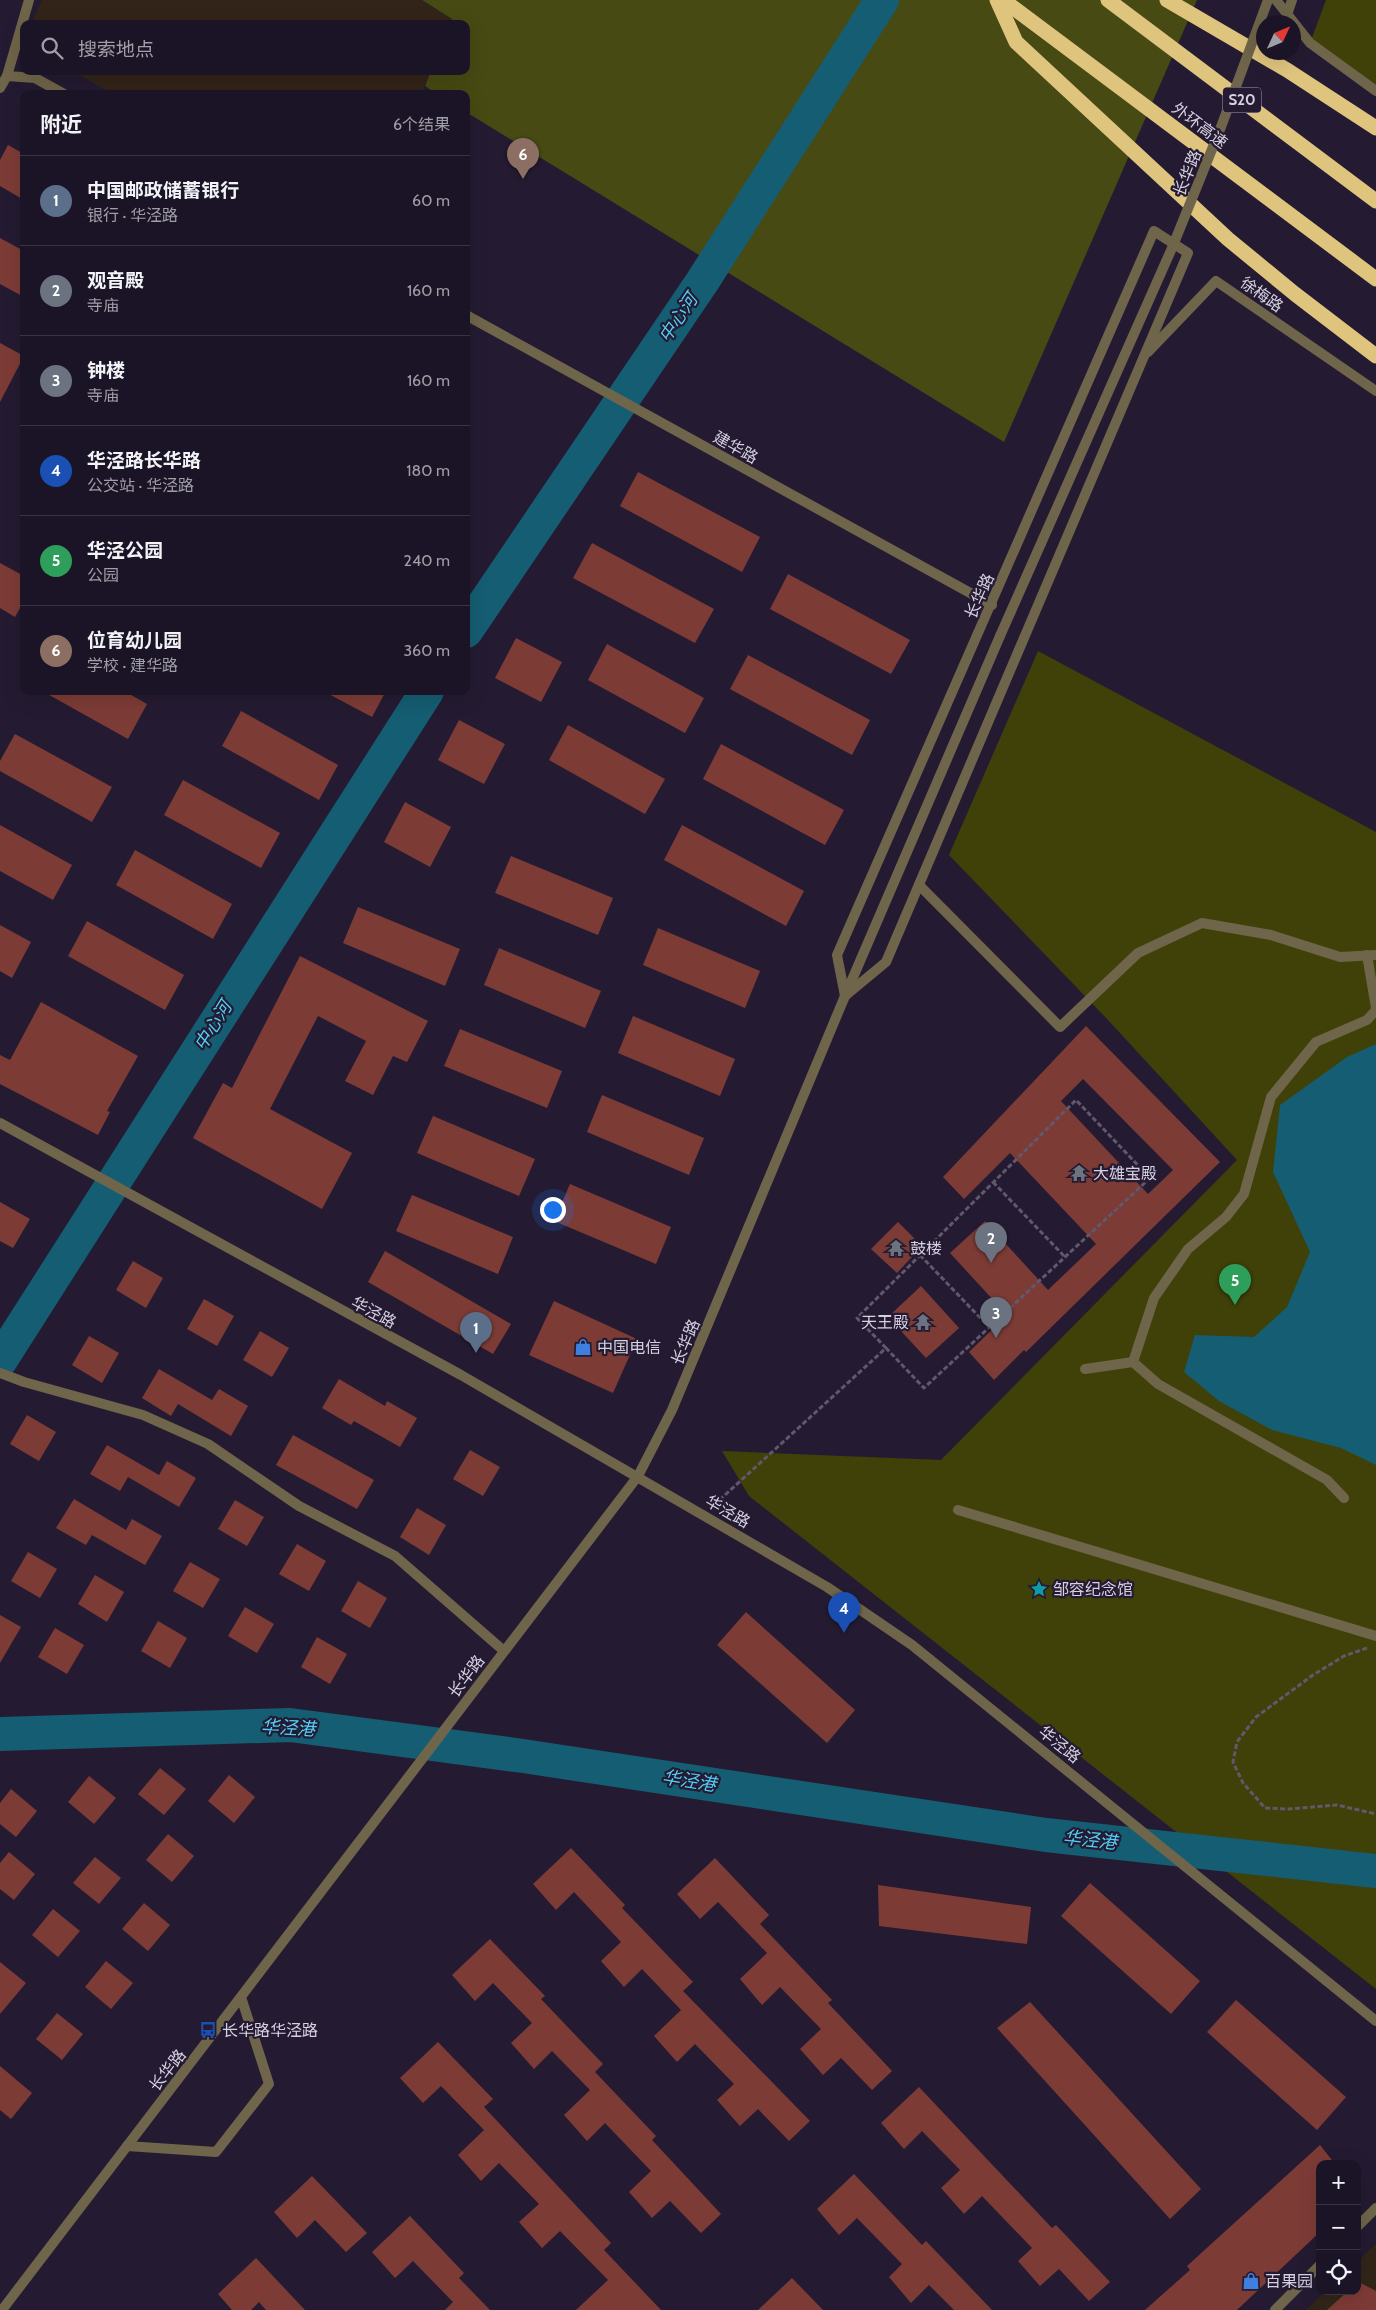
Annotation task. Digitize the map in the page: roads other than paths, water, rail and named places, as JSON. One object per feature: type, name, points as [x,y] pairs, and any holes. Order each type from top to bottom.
[{"type":"highway","points":[[997,0],[1016,42],[1228,239],[1295,294],[1376,356]]},
{"type":"highway","name":"外环高速","points":[[1003,0],[1376,279]]},
{"type":"highway","name":"S20","points":[[1108,0],[1376,201]]},
{"type":"highway","points":[[1167,0],[1287,70],[1376,128]]},
{"type":"street","points":[[23,20],[29,0]]},
{"type":"street","name":"长华路","points":[[2,2310],[638,1476],[672,1410],[845,996],[1000,636],[1172,248],[1221,127],[1268,0]]},
{"type":"street","points":[[1276,0],[1288,12],[1310,43],[1376,91]]},
{"type":"street","points":[[1288,12],[1292,0]]},
{"type":"street","points":[[0,88],[7,76],[20,31]]},
{"type":"street","points":[[7,76],[35,78],[57,90]]},
{"type":"street","name":"长华路","points":[[1154,231],[1188,253],[886,962],[845,996],[838,955],[1154,231]]},
{"type":"street","name":"徐梅路","points":[[1144,356],[1216,281],[1376,392]]},
{"type":"street","name":"建华路","points":[[470,317],[992,605]]},
{"type":"street","points":[[919,885],[1060,1027],[1138,953],[1202,923],[1271,935],[1340,957],[1372,955],[1376,1009],[1367,1020],[1316,1042],[1271,1097],[1244,1194],[1226,1218],[1188,1249],[1154,1298],[1133,1362]]},
{"type":"street","name":"华泾路","points":[[0,1123],[461,1375],[704,1514],[827,1588],[912,1645],[1376,2021]]},
{"type":"street","points":[[1085,1368],[1133,1362],[1158,1384],[1326,1480],[1344,1498]]},
{"type":"street","points":[[0,1373],[24,1382],[143,1414],[208,1444],[299,1506],[395,1556],[504,1651]]},
{"type":"street","points":[[958,1510],[1374,1641]]},
{"type":"street","points":[[127,2146],[216,2152],[269,2084],[241,1996]]},
{"type":"street","points":[[1361,2223],[1376,2208]]},
{"type":"street","points":[[1275,2310],[1316,2269]]},
{"type":"water","points":[[1376,1044],[1376,1465],[1341,1448],[1272,1430],[1219,1401],[1184,1372],[1195,1335],[1254,1337],[1287,1307],[1310,1252],[1273,1172],[1280,1105],[1347,1057]]},
{"type":"waterway","name":"中心河","points":[[470,625],[702,282],[882,0]]},
{"type":"waterway","name":"中心河","points":[[0,1361],[424,695]]},
{"type":"waterway","name":"华泾港","points":[[0,1734],[290,1725],[523,1756],[1046,1835],[1376,1871]]},
{"type":"place","name":"位育幼儿园","points":[[523,179]]},
{"type":"place","name":"大雄宝殿","points":[[1079,1173]]},
{"type":"place","name":"鼓楼","points":[[896,1248]]},
{"type":"place","name":"观音殿","points":[[991,1263]]},
{"type":"place","name":"华泾公园","points":[[1235,1305]]},
{"type":"place","name":"天王殿","points":[[923,1322]]},
{"type":"place","name":"钟楼","points":[[996,1338]]},
{"type":"place","name":"中国电信","points":[[583,1347]]},
{"type":"place","name":"中国邮政储蓄银行","points":[[476,1353]]},
{"type":"place","name":"邹容纪念馆","points":[[1039,1589]]},
{"type":"place","name":"华泾路长华路","points":[[844,1633]]},
{"type":"place","name":"长华路华泾路","points":[[208,2030]]},
{"type":"place","name":"百果园","points":[[1251,2281]]}]
